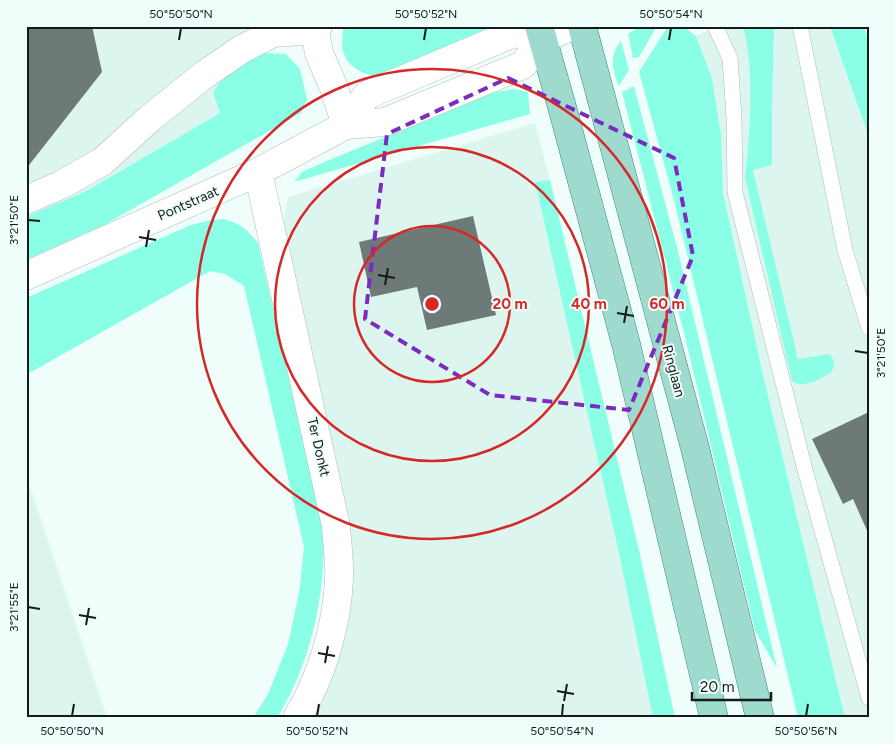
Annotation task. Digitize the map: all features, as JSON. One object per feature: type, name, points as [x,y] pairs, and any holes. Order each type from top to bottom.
[{"type":"main road","name":"Ringlaan","points":[[582,26],[695,448],[760,718]]},
{"type":"main road","points":[[541,32],[626,344],[714,718]]},
{"type":"street","name":"Pontstraat","points":[[26,276],[258,172],[346,126],[385,122],[523,65],[541,32],[572,26]]},
{"type":"street","points":[[26,200],[61,186],[102,161],[204,75],[242,49],[273,33],[317,28],[319,53],[334,88],[346,126]]},
{"type":"street","name":"Ter Donkt","points":[[258,172],[336,526],[339,580],[332,632],[319,673],[296,718]]},
{"type":"lane","points":[[715,26],[730,58],[734,117],[735,192],[805,470],[869,698]]},
{"type":"lane","points":[[800,26],[845,250],[869,328]]},
{"type":"highlighted area","points":[[508,78],[674,158],[693,256],[629,410],[490,395],[365,319],[387,134]]},
{"type":"shaded area","points":[[26,26],[258,26],[264,53],[213,93],[220,113],[86,191],[26,217]]},
{"type":"shaded area","points":[[717,26],[830,26],[869,138],[869,718],[845,718],[761,366],[723,192],[721,134],[712,78],[696,36]]},
{"type":"shaded area","points":[[535,123],[550,180],[535,182],[618,549],[653,718],[314,718],[328,689],[338,657],[283,226],[288,197]]},
{"type":"shaded area","points":[[26,475],[107,718],[26,718]]},
{"type":"green space","points":[[344,26],[495,26],[379,78],[360,71],[348,61],[342,46]]},
{"type":"green space","points":[[657,26],[639,57],[633,58],[628,34],[637,28]]},
{"type":"green space","points":[[668,26],[683,26],[696,36],[712,78],[721,134],[723,192],[761,366],[845,718],[798,718],[675,204],[639,72]]},
{"type":"green space","points":[[743,26],[774,26],[772,165],[753,170],[798,359],[830,354],[834,361],[831,373],[807,384],[792,381],[745,178],[750,121],[750,81],[747,43]]},
{"type":"green space","points":[[830,26],[864,26],[869,41],[869,138]]},
{"type":"green space","points":[[621,41],[629,70],[619,86],[613,57]]},
{"type":"green space","points":[[264,53],[286,54],[300,69],[307,99],[301,113],[104,225],[26,260],[26,217],[86,191],[220,113],[213,93],[224,75]]},
{"type":"green space","points":[[634,86],[679,255],[777,668],[755,631],[685,337],[622,92]]},
{"type":"green space","points":[[514,89],[528,92],[530,114],[294,182],[302,172],[329,160],[495,92]]},
{"type":"green space","points":[[550,180],[639,550],[675,718],[653,718],[618,549],[535,182]]},
{"type":"green space","points":[[224,219],[243,228],[258,243],[323,528],[324,552],[319,602],[308,651],[289,697],[277,718],[253,718],[268,694],[288,644],[299,593],[304,547],[244,286],[225,274],[210,271],[26,375],[26,298],[191,225]]},
{"type":"building","points":[[26,26],[92,26],[102,72],[26,169]]},
{"type":"building","points":[[473,216],[496,315],[427,330],[417,287],[371,297],[359,242]]},
{"type":"building","points":[[869,412],[869,535],[853,499],[843,504],[812,439]]}]
